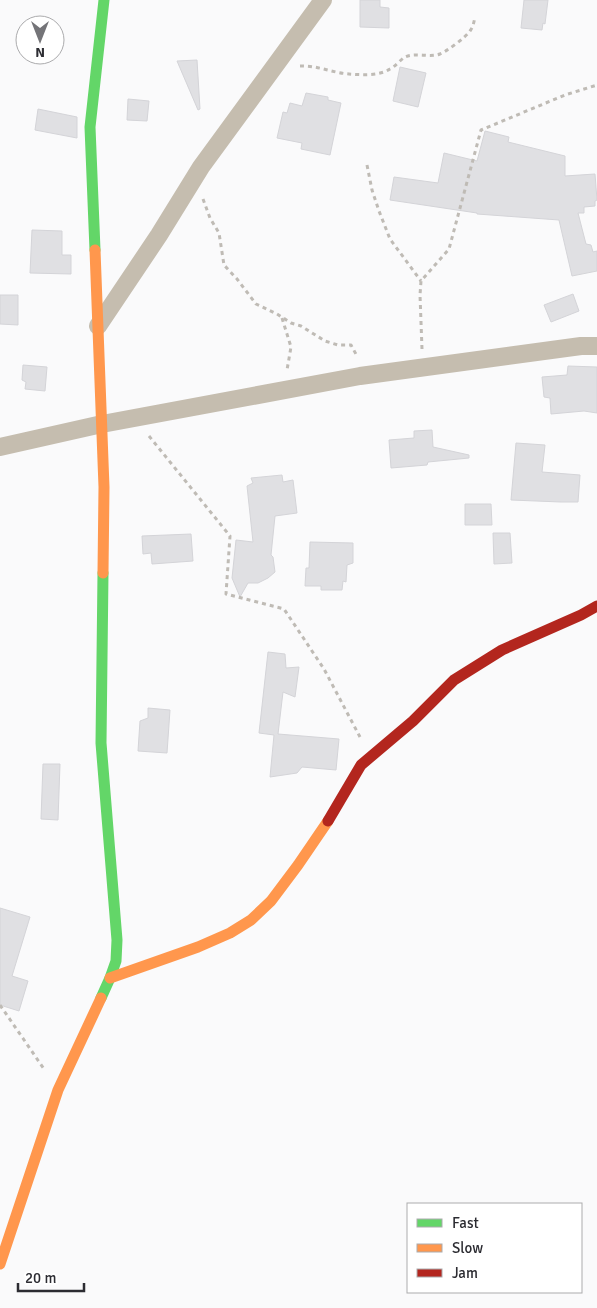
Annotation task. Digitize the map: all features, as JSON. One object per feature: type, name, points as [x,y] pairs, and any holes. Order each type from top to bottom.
[{"type":"street","points":[[0,1264],[58,1090],[116,961],[117,940],[101,743],[104,487],[90,127],[104,0]]},
{"type":"street","points":[[98,326],[159,235],[200,167],[323,0]]},
{"type":"street","points":[[0,447],[102,424],[366,375],[581,346],[597,346]]},
{"type":"street","points":[[110,978],[198,947],[230,933],[251,920],[271,901],[298,865],[361,765],[413,721],[454,680],[502,650],[597,606]]},
{"type":"path","points":[[266,77],[284,68],[304,66],[349,74],[379,74],[388,71],[406,57],[439,54],[470,32],[475,17]]},
{"type":"path","points":[[422,368],[421,281],[449,249],[481,130],[564,95],[597,85]]},
{"type":"path","points":[[367,164],[372,190],[390,239],[421,281]]},
{"type":"path","points":[[198,193],[203,198],[218,233],[224,264],[256,304],[291,323],[301,326],[325,341],[338,346],[351,345],[366,375]]},
{"type":"path","points":[[282,318],[291,347],[286,374],[286,390]]},
{"type":"path","points":[[135,418],[230,536],[226,594],[284,609],[324,669],[370,757]]},
{"type":"path","points":[[0,1005],[58,1090]]},
{"type":"building","points":[[360,0],[380,0],[380,7],[389,8],[389,28],[360,27]]},
{"type":"building","points":[[524,0],[548,0],[545,24],[543,23],[542,30],[521,28]]},
{"type":"building","points":[[197,60],[200,109],[198,110],[177,61]]},
{"type":"building","points":[[400,67],[426,73],[418,107],[393,101]]},
{"type":"building","points":[[306,93],[328,97],[328,100],[341,103],[330,155],[301,149],[302,143],[277,138],[283,112],[287,113],[290,103],[302,106]]},
{"type":"building","points":[[128,99],[149,101],[147,121],[127,120]]},
{"type":"building","points":[[38,109],[77,117],[77,138],[35,130]]},
{"type":"building","points":[[485,131],[509,137],[508,142],[565,156],[565,176],[595,174],[597,200],[595,201],[595,206],[584,207],[584,213],[578,213],[586,244],[591,245],[593,252],[597,251],[597,271],[572,276],[559,220],[477,214],[390,200],[394,177],[438,183],[444,153],[477,161]]},
{"type":"building","points":[[32,230],[62,231],[62,255],[71,255],[71,274],[30,273]]},
{"type":"building","points":[[573,294],[579,311],[551,322],[544,305]]},
{"type":"building","points":[[0,295],[18,295],[18,325],[0,324]]},
{"type":"building","points":[[23,365],[47,367],[45,391],[25,389],[26,382],[22,380]]},
{"type":"building","points":[[568,366],[597,367],[597,413],[584,411],[551,414],[550,398],[544,397],[542,377],[567,375]]},
{"type":"building","points":[[432,430],[433,447],[469,455],[469,458],[428,462],[427,465],[391,468],[389,440],[414,438],[414,431]]},
{"type":"building","points":[[516,443],[545,445],[542,472],[580,475],[578,502],[511,500]]},
{"type":"building","points":[[282,475],[283,482],[293,480],[297,513],[275,516],[271,555],[275,572],[258,583],[248,583],[240,597],[232,578],[236,540],[253,542],[247,486],[253,483],[251,478]]},
{"type":"building","points":[[465,504],[491,504],[492,525],[465,525]]},
{"type":"building","points":[[493,533],[510,533],[512,563],[494,564]]},
{"type":"building","points":[[191,534],[193,561],[152,564],[151,553],[143,554],[142,536]]},
{"type":"building","points":[[310,542],[353,543],[353,563],[347,565],[346,582],[343,581],[342,590],[321,590],[321,586],[305,586],[306,568],[309,568]]},
{"type":"building","points":[[268,652],[285,654],[286,668],[299,667],[295,697],[283,692],[278,734],[339,739],[336,770],[302,767],[297,773],[270,777],[274,735],[259,733]]},
{"type":"building","points":[[148,708],[170,710],[167,753],[138,751],[140,721],[148,718]]},
{"type":"building","points":[[43,764],[60,764],[58,820],[41,819]]},
{"type":"building","points":[[0,908],[30,917],[12,976],[28,981],[19,1011],[0,1005]]},
{"type":"traffic: fast","points":[[95,250],[90,127],[104,0]]},
{"type":"traffic: fast","points":[[101,998],[116,961],[117,940],[101,743],[103,573]]},
{"type":"traffic: slow","points":[[95,250],[104,487],[103,573]]},
{"type":"traffic: slow","points":[[110,978],[198,947],[230,933],[251,920],[271,901],[328,821]]},
{"type":"traffic: slow","points":[[0,1264],[58,1090],[101,998]]},
{"type":"traffic: jam","points":[[328,821],[361,765],[413,721],[454,680],[502,650],[597,606]]}]
